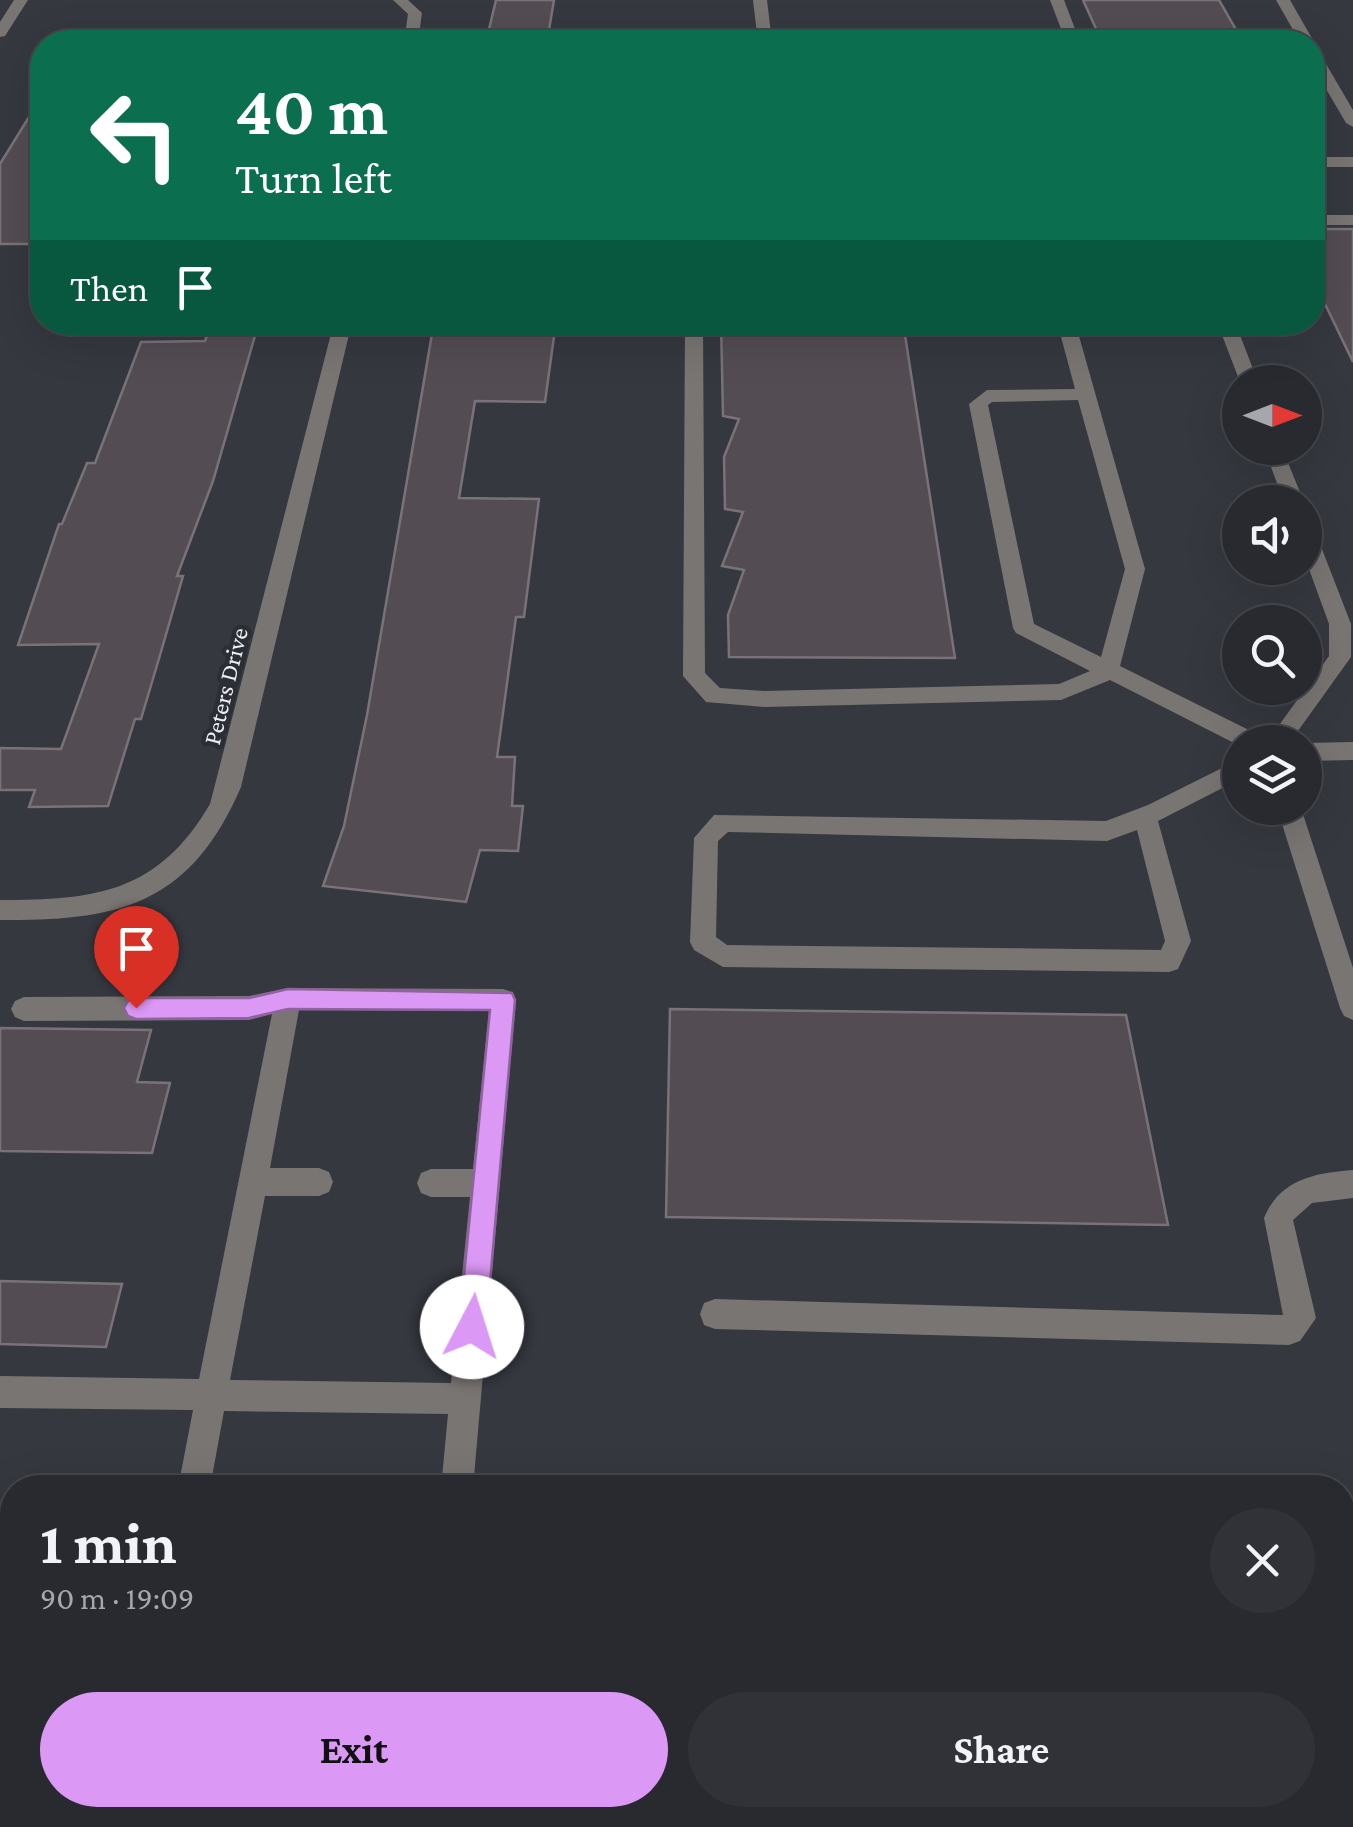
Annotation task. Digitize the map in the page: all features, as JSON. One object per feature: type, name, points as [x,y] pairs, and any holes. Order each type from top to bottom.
[{"type":"street","points":[[0,33],[21,0]]},
{"type":"street","points":[[400,0],[414,13],[412,30]]},
{"type":"street","points":[[760,0],[764,30]]},
{"type":"street","points":[[1057,0],[1068,30]]},
{"type":"street","points":[[1283,0],[1300,30]]},
{"type":"street","points":[[1325,75],[1353,124]]},
{"type":"street","points":[[1325,162],[1353,162]]},
{"type":"street","points":[[1325,220],[1353,220]]},
{"type":"street","name":"Peters Drive","points":[[0,910],[47,910],[121,899],[190,853],[217,819],[229,788],[340,335]]},
{"type":"street","points":[[694,335],[694,676],[714,696],[764,700],[1061,692],[1108,672]]},
{"type":"street","points":[[1070,335],[1135,570],[1108,672]]},
{"type":"street","points":[[1231,335],[1242,365]]},
{"type":"street","points":[[1086,394],[986,396],[978,404],[1024,628],[1222,727]]},
{"type":"street","points":[[1292,725],[1347,656],[1322,576]]},
{"type":"street","points":[[1322,752],[1353,751]]},
{"type":"street","points":[[1145,816],[1178,941],[1169,961],[724,956],[703,942],[706,838],[722,822],[1107,831],[1222,777]]},
{"type":"street","points":[[1294,825],[1353,1008]]},
{"type":"street","points":[[24,1009],[249,1008],[288,999],[503,1000],[458,1475]]},
{"type":"street","points":[[197,1475],[288,999]]},
{"type":"street","points":[[253,1182],[320,1182]]},
{"type":"street","points":[[431,1183],[486,1183]]},
{"type":"street","points":[[715,1314],[1289,1330],[1301,1318],[1278,1218],[1288,1200],[1301,1190],[1353,1184]]},
{"type":"street","points":[[0,1392],[466,1399]]},
{"type":"building","points":[[496,0],[554,0],[549,30],[489,30]]},
{"type":"building","points":[[1083,0],[1219,0],[1236,30],[1097,30]]},
{"type":"building","points":[[30,115],[30,244],[0,244],[0,164]]},
{"type":"building","points":[[1325,229],[1353,229],[1353,362],[1325,304]]},
{"type":"building","points":[[207,335],[255,335],[213,481],[177,576],[183,576],[141,719],[135,719],[108,806],[29,807],[35,790],[0,790],[0,748],[61,749],[99,644],[18,645],[59,524],[87,463],[95,463],[141,342],[205,341]]},
{"type":"building","points":[[432,335],[554,335],[545,402],[475,401],[459,498],[539,499],[524,617],[516,617],[497,757],[515,757],[512,806],[523,806],[518,851],[480,850],[466,902],[323,886],[344,826],[367,715]]},
{"type":"building","points":[[721,335],[905,335],[955,658],[729,657],[728,615],[744,570],[722,566],[743,512],[725,509],[724,457],[739,419],[723,416]]},
{"type":"building","points":[[670,1009],[1126,1015],[1168,1225],[666,1217]]},
{"type":"building","points":[[0,1028],[151,1030],[137,1082],[170,1083],[152,1153],[0,1151]]},
{"type":"building","points":[[0,1281],[122,1284],[106,1347],[0,1344]]},
{"type":"route","points":[[136,1008],[249,1008],[288,999],[503,1000],[472,1327]]}]
